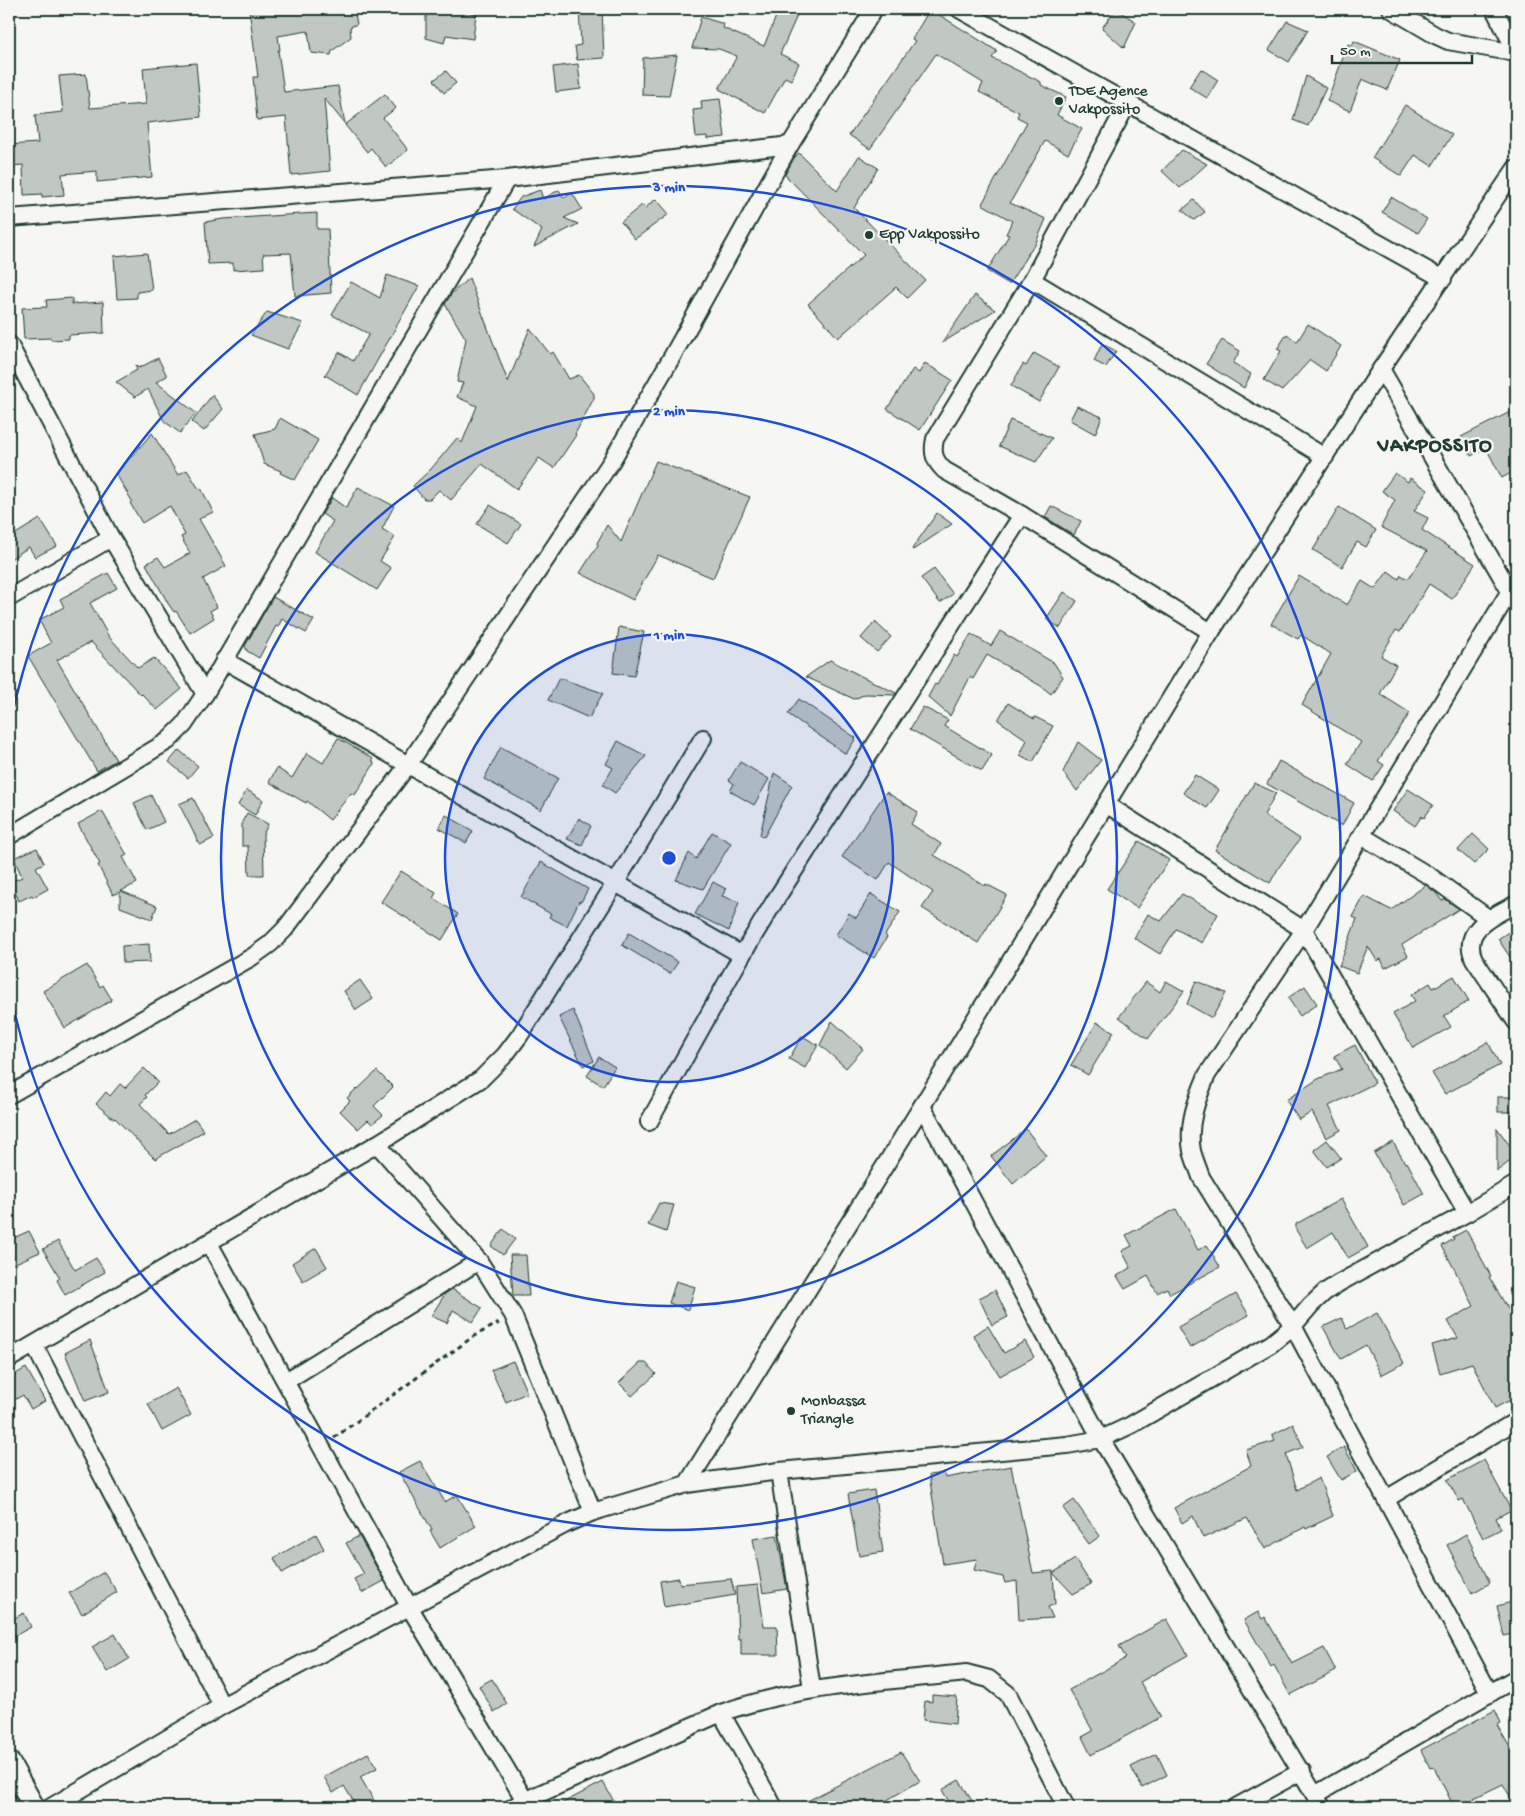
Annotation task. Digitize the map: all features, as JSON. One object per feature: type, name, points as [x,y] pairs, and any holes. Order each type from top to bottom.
[{"type":"street","points":[[9,1095],[252,957],[270,944],[285,929],[408,765],[611,462],[790,145],[874,9]]},
{"type":"street","points":[[959,9],[1443,279]]},
{"type":"street","points":[[1391,9],[1448,41],[1516,52]]},
{"type":"street","points":[[1494,9],[1516,52]]},
{"type":"street","points":[[1128,103],[1032,280],[935,439],[932,451],[936,462],[944,470],[1022,514],[1211,632]]},
{"type":"street","points":[[9,218],[507,179],[790,145]]},
{"type":"street","points":[[687,1484],[922,1106],[1211,632],[1381,369],[1516,168]]},
{"type":"street","points":[[9,836],[168,741],[184,725],[205,694],[507,179]]},
{"type":"street","points":[[1032,280],[1324,457]]},
{"type":"street","points":[[9,344],[12,361],[111,538],[205,694]]},
{"type":"street","points":[[1381,369],[1513,596],[1304,930],[1208,1075],[1197,1100],[1190,1128],[1192,1152],[1201,1177],[1293,1326],[1490,1694]]},
{"type":"street","points":[[649,1122],[742,955],[786,882],[1022,514]]},
{"type":"street","points":[[9,598],[111,538]]},
{"type":"street","points":[[224,660],[742,955]]},
{"type":"street","points":[[9,1359],[377,1144],[481,1079],[505,1055],[520,1034],[616,882],[703,738]]},
{"type":"street","points":[[1106,804],[1304,930],[1468,1213]]},
{"type":"street","points":[[1362,836],[1431,877],[1488,918]]},
{"type":"street","points":[[1516,904],[1488,918],[1472,937],[1470,943],[1470,951],[1516,1022]]},
{"type":"street","points":[[922,1106],[1102,1439],[1319,1801],[1516,1678]]},
{"type":"street","points":[[377,1144],[478,1261],[513,1315],[593,1512]]},
{"type":"street","points":[[51,1807],[222,1706],[568,1523],[593,1512],[687,1484],[779,1471],[1067,1445],[1102,1439],[1131,1425],[1271,1344],[1293,1326],[1325,1292],[1339,1283],[1468,1213],[1516,1184]]},
{"type":"street","points":[[209,1243],[410,1608],[522,1805],[742,1705],[812,1689],[966,1673],[989,1679],[1008,1694],[1066,1807]]},
{"type":"street","points":[[286,1381],[478,1261]]},
{"type":"street","points":[[34,1345],[222,1706]]},
{"type":"street","points":[[1386,1499],[1516,1421]]},
{"type":"street","points":[[779,1471],[812,1689]]},
{"type":"street","points":[[721,1713],[774,1807]]},
{"type":"street","points":[[9,1762],[34,1807]]},
{"type":"street","points":[[1236,1807],[1302,1771]]},
{"type":"path","points":[[322,1447],[474,1336],[513,1315]]},
{"type":"building","points":[[249,9],[354,9],[357,24],[350,27],[351,37],[332,51],[331,55],[311,53],[308,31],[278,36],[284,92],[338,86],[345,124],[324,98],[330,171],[291,175],[286,117],[257,120],[253,77],[258,77]]},
{"type":"building","points":[[426,9],[451,9],[476,14],[473,39],[446,35],[444,43],[426,38]]},
{"type":"building","points":[[579,9],[602,9],[604,58],[577,60],[575,46],[581,45]]},
{"type":"building","points":[[779,9],[800,9],[780,54],[799,63],[791,80],[785,77],[765,113],[719,89],[737,56],[719,49],[692,48],[701,17],[724,24],[723,28],[764,46]]},
{"type":"building","points":[[930,9],[997,51],[992,58],[1041,82],[1041,85],[1066,97],[1057,115],[1082,129],[1068,154],[1045,141],[1010,203],[1046,219],[1034,247],[1009,284],[987,271],[1009,235],[1006,234],[1012,221],[982,204],[1027,122],[1017,117],[1019,112],[979,92],[983,83],[936,54],[870,149],[849,135],[915,41],[912,39]]},
{"type":"building","points":[[1116,9],[1136,22],[1124,48],[1102,28]]},
{"type":"building","points":[[1287,21],[1308,30],[1289,62],[1269,50]]},
{"type":"building","points":[[1354,41],[1400,60],[1387,90],[1362,79],[1350,111],[1327,101],[1348,44],[1352,46]]},
{"type":"building","points":[[677,55],[669,96],[642,95],[643,58]]},
{"type":"building","points":[[196,63],[201,117],[147,123],[152,177],[97,182],[97,171],[62,174],[64,195],[42,197],[42,194],[24,195],[23,165],[9,166],[9,145],[38,143],[35,115],[63,112],[59,76],[86,74],[90,108],[146,104],[143,68]]},
{"type":"building","points":[[578,64],[581,89],[556,92],[553,67]]},
{"type":"building","points":[[1201,69],[1218,80],[1207,98],[1189,87]]},
{"type":"building","points":[[446,71],[456,83],[444,93],[434,80]]},
{"type":"building","points":[[1306,76],[1326,88],[1308,126],[1293,120]]},
{"type":"building","points":[[385,94],[396,108],[383,118],[408,150],[386,167],[371,148],[367,152],[345,125]]},
{"type":"building","points":[[720,99],[725,137],[707,139],[707,136],[696,137],[693,110],[702,109],[701,101]]},
{"type":"building","points":[[1405,105],[1452,135],[1432,166],[1415,155],[1401,176],[1372,158]]},
{"type":"building","points":[[1182,150],[1207,164],[1180,188],[1162,171]]},
{"type":"building","points":[[799,153],[837,191],[859,156],[878,168],[854,208],[925,280],[907,298],[896,287],[838,338],[808,304],[864,255],[785,175],[794,158]]},
{"type":"building","points":[[540,190],[543,199],[559,190],[564,198],[572,193],[582,209],[564,218],[578,224],[534,247],[542,230],[512,209],[521,197]]},
{"type":"building","points":[[1391,197],[1427,219],[1418,233],[1382,212]]},
{"type":"building","points":[[656,199],[669,214],[635,239],[621,222],[642,205],[645,208]]},
{"type":"building","points":[[1194,200],[1205,212],[1194,220],[1182,210]]},
{"type":"building","points":[[317,213],[317,229],[328,229],[331,293],[295,296],[291,253],[263,254],[264,268],[233,270],[233,263],[208,264],[205,222],[223,219]]},
{"type":"building","points":[[147,253],[152,290],[137,292],[137,298],[117,299],[114,256]]},
{"type":"building","points":[[387,275],[419,286],[358,395],[325,375],[339,352],[353,361],[369,334],[332,315],[351,282],[380,298]]},
{"type":"building","points":[[469,278],[508,382],[530,328],[550,354],[553,352],[569,379],[579,375],[594,394],[594,398],[576,435],[554,468],[539,458],[517,489],[482,464],[451,500],[439,490],[430,499],[424,499],[413,486],[431,469],[457,438],[462,443],[477,406],[457,397],[463,383],[457,382],[466,339],[445,304],[452,293]]},
{"type":"building","points":[[975,295],[995,310],[942,343]]},
{"type":"building","points":[[72,298],[72,304],[103,302],[104,333],[69,335],[69,339],[24,339],[22,308],[47,307],[46,300]]},
{"type":"building","points":[[267,312],[303,323],[288,349],[251,335]]},
{"type":"building","points":[[1308,324],[1341,346],[1326,371],[1310,360],[1282,391],[1264,380],[1281,351],[1277,349],[1287,334],[1297,342]]},
{"type":"building","points":[[1222,340],[1240,351],[1233,363],[1251,374],[1244,388],[1206,364]]},
{"type":"building","points":[[1102,344],[1116,351],[1106,367],[1094,361]]},
{"type":"building","points":[[1034,353],[1059,367],[1039,402],[1011,386],[1023,364],[1026,366]]},
{"type":"building","points":[[158,358],[167,376],[156,382],[196,413],[180,433],[164,421],[148,389],[135,397],[116,382],[137,370],[135,365],[139,368]]},
{"type":"building","points":[[925,363],[952,380],[920,430],[887,409],[913,369],[919,373]]},
{"type":"building","points":[[212,395],[223,409],[204,431],[192,422]]},
{"type":"building","points":[[1077,406],[1102,417],[1095,434],[1070,420]]},
{"type":"building","points":[[1516,409],[1516,470],[1502,478],[1486,448],[1471,456],[1461,437]]},
{"type":"building","points":[[280,418],[318,440],[295,480],[280,473],[281,471],[264,464],[255,434],[275,429]]},
{"type":"building","points":[[1010,420],[1052,438],[1036,462],[999,446]]},
{"type":"building","points":[[152,433],[178,475],[187,470],[199,489],[201,488],[213,512],[199,519],[226,566],[203,579],[217,607],[210,611],[214,618],[190,633],[176,611],[174,612],[169,605],[146,564],[158,557],[165,567],[190,553],[181,537],[185,535],[170,506],[142,523],[116,474]]},
{"type":"building","points":[[656,461],[750,497],[713,578],[658,555],[633,600],[580,573],[598,545],[597,543],[607,525],[621,542]]},
{"type":"building","points":[[1395,473],[1408,482],[1410,478],[1428,490],[1414,511],[1428,518],[1422,530],[1475,564],[1452,599],[1429,584],[1400,632],[1396,630],[1381,656],[1396,665],[1380,694],[1410,713],[1378,761],[1384,765],[1373,781],[1347,764],[1361,742],[1302,705],[1331,654],[1301,635],[1298,639],[1271,624],[1299,576],[1347,605],[1362,581],[1375,589],[1388,571],[1399,579],[1401,575],[1408,579],[1427,551],[1381,527],[1395,500],[1382,491]]},
{"type":"building","points":[[358,487],[394,506],[382,529],[395,537],[380,561],[391,568],[377,590],[315,552],[333,521],[322,514],[332,498],[346,508]]},
{"type":"building","points":[[490,505],[521,524],[508,543],[477,524]]},
{"type":"building","points":[[1051,506],[1081,521],[1074,535],[1045,517]]},
{"type":"building","points":[[1339,507],[1376,530],[1366,547],[1357,542],[1342,567],[1313,550]]},
{"type":"building","points":[[937,513],[952,524],[913,550],[912,549]]},
{"type":"building","points":[[40,519],[57,546],[35,557],[29,547],[9,560],[9,538]]},
{"type":"building","points":[[934,569],[953,594],[940,603],[921,578]]},
{"type":"building","points":[[108,573],[117,588],[90,603],[109,637],[138,668],[154,658],[182,689],[157,710],[91,642],[57,660],[116,760],[97,771],[28,656],[51,643],[39,620],[64,607],[60,599]]},
{"type":"building","points":[[1064,592],[1077,601],[1060,628],[1046,619]]},
{"type":"building","points":[[273,597],[314,620],[306,633],[282,619],[278,627],[276,626],[259,658],[247,651],[245,646]]},
{"type":"building","points":[[875,622],[891,637],[877,652],[861,638]]},
{"type":"building","points":[[619,627],[644,632],[634,676],[613,673]]},
{"type":"building","points":[[1000,631],[1054,663],[1063,677],[1051,694],[1041,686],[987,655],[973,679],[970,677],[950,716],[928,697],[935,684],[937,685],[954,655],[957,657],[971,634],[991,646]]},
{"type":"building","points":[[830,660],[896,693],[895,695],[866,694],[854,699],[806,677]]},
{"type":"building","points":[[559,678],[603,693],[589,718],[548,700]]},
{"type":"building","points":[[799,699],[856,738],[846,754],[788,714]]},
{"type":"building","points":[[1008,703],[1034,719],[1035,717],[1053,726],[1033,762],[1020,755],[1027,740],[998,720]]},
{"type":"building","points":[[923,707],[948,720],[944,726],[992,755],[982,771],[910,729]]},
{"type":"building","points":[[338,738],[372,758],[374,764],[355,795],[351,793],[330,820],[307,801],[306,803],[269,782],[277,768],[292,778],[307,753],[323,763]]},
{"type":"building","points":[[618,741],[646,756],[615,793],[603,785],[613,768],[606,764]]},
{"type":"building","points":[[1078,742],[1101,760],[1077,791],[1063,772]]},
{"type":"building","points":[[501,747],[558,778],[541,810],[484,779]]},
{"type":"building","points":[[179,750],[198,766],[188,778],[169,762]]},
{"type":"building","points":[[1279,761],[1354,803],[1342,826],[1267,784]]},
{"type":"building","points":[[740,762],[769,779],[754,805],[730,791],[734,784],[729,780]]},
{"type":"building","points":[[774,773],[792,785],[764,837],[760,835]]},
{"type":"building","points":[[1195,775],[1219,790],[1207,808],[1183,793]]},
{"type":"building","points":[[1254,783],[1276,793],[1264,815],[1300,839],[1279,867],[1270,883],[1215,850]]},
{"type":"building","points":[[1408,789],[1433,805],[1424,818],[1422,816],[1415,826],[1393,811]]},
{"type":"building","points":[[247,790],[263,800],[255,815],[238,805]]},
{"type":"building","points":[[886,792],[918,812],[911,824],[941,844],[934,855],[985,886],[986,884],[1007,895],[978,943],[922,908],[933,892],[889,862],[878,880],[842,857]]},
{"type":"building","points":[[151,795],[164,822],[147,830],[134,803]]},
{"type":"building","points":[[193,798],[214,838],[200,845],[179,804]]},
{"type":"building","points":[[102,811],[127,855],[123,857],[137,883],[121,891],[157,906],[152,919],[120,907],[120,892],[113,895],[98,865],[100,864],[78,824]]},
{"type":"building","points":[[247,813],[268,824],[263,835],[264,875],[249,875],[248,846],[242,846],[242,822]]},
{"type":"building","points":[[446,815],[473,831],[466,843],[439,828]]},
{"type":"building","points":[[579,818],[591,826],[582,845],[567,839]]},
{"type":"building","points":[[712,832],[731,843],[703,889],[676,880],[689,853],[696,859]]},
{"type":"building","points":[[1473,834],[1489,849],[1474,864],[1458,850]]},
{"type":"building","points":[[1139,841],[1169,860],[1137,908],[1107,889]]},
{"type":"building","points":[[37,848],[44,863],[36,867],[48,889],[33,897],[32,895],[19,901],[11,882],[22,877],[14,858]]},
{"type":"building","points":[[541,862],[588,889],[581,902],[579,901],[567,926],[549,917],[551,914],[521,897]]},
{"type":"building","points":[[401,871],[436,893],[433,898],[458,914],[442,940],[381,902]]},
{"type":"building","points":[[713,882],[726,889],[722,896],[739,902],[729,931],[695,914]]},
{"type":"building","points":[[1426,885],[1442,901],[1445,899],[1459,909],[1402,945],[1408,956],[1385,968],[1381,959],[1377,961],[1368,946],[1357,973],[1339,966],[1357,919],[1353,917],[1364,896],[1391,910]]},
{"type":"building","points":[[871,894],[900,912],[885,935],[887,937],[874,958],[836,935],[849,913],[856,918]]},
{"type":"building","points":[[1182,894],[1218,914],[1202,943],[1176,929],[1160,954],[1134,938],[1148,914],[1161,921]]},
{"type":"building","points":[[1516,927],[1516,966],[1498,939]]},
{"type":"building","points":[[629,933],[678,962],[670,974],[622,945]]},
{"type":"building","points":[[149,944],[150,962],[123,963],[122,946]]},
{"type":"building","points":[[87,965],[100,987],[103,985],[112,1000],[65,1028],[43,991]]},
{"type":"building","points":[[1454,976],[1469,1001],[1444,1016],[1451,1027],[1413,1048],[1393,1014],[1415,1001],[1411,995],[1430,983],[1433,988]]},
{"type":"building","points":[[360,980],[373,999],[356,1010],[344,991]]},
{"type":"building","points":[[1166,981],[1184,991],[1148,1039],[1119,1017],[1146,982],[1160,992]]},
{"type":"building","points":[[1196,981],[1226,993],[1212,1018],[1187,1004]]},
{"type":"building","points":[[1305,986],[1317,1004],[1300,1016],[1288,998]]},
{"type":"building","points":[[573,1010],[594,1061],[583,1066],[559,1017]]},
{"type":"building","points":[[832,1021],[863,1049],[846,1068],[820,1045]]},
{"type":"building","points":[[1097,1022],[1114,1032],[1088,1075],[1071,1065]]},
{"type":"building","points":[[802,1036],[818,1045],[805,1068],[789,1059]]},
{"type":"building","points":[[1488,1042],[1500,1065],[1445,1094],[1432,1073]]},
{"type":"building","points":[[1355,1045],[1375,1083],[1329,1106],[1341,1130],[1326,1138],[1312,1112],[1299,1120],[1286,1100],[1318,1079],[1342,1069],[1334,1056]]},
{"type":"building","points":[[599,1057],[615,1067],[603,1086],[587,1076]]},
{"type":"building","points":[[144,1068],[158,1082],[145,1095],[147,1097],[140,1104],[169,1134],[195,1119],[204,1131],[155,1159],[115,1118],[96,1104],[106,1092],[110,1096],[120,1084],[125,1088]]},
{"type":"building","points":[[377,1071],[393,1087],[374,1106],[383,1115],[372,1124],[368,1120],[358,1129],[340,1111],[350,1101],[347,1098]]},
{"type":"building","points":[[1498,1097],[1516,1097],[1516,1112],[1498,1112]]},
{"type":"building","points":[[1497,1128],[1516,1154],[1516,1157],[1497,1171]]},
{"type":"building","points":[[1026,1129],[1046,1156],[1013,1184],[991,1156]]},
{"type":"building","points":[[1327,1140],[1341,1158],[1327,1167],[1314,1150]]},
{"type":"building","points":[[1393,1142],[1405,1163],[1407,1162],[1424,1194],[1404,1205],[1374,1153]]},
{"type":"building","points":[[1341,1199],[1368,1247],[1348,1258],[1333,1232],[1307,1248],[1296,1230],[1296,1224]]},
{"type":"building","points":[[659,1203],[674,1205],[666,1232],[648,1225]]},
{"type":"building","points":[[1176,1209],[1198,1250],[1207,1245],[1220,1267],[1170,1294],[1167,1288],[1157,1293],[1148,1276],[1125,1289],[1117,1276],[1131,1268],[1122,1251],[1132,1246],[1126,1235]]},
{"type":"building","points":[[503,1229],[515,1239],[503,1255],[491,1246]]},
{"type":"building","points":[[1466,1230],[1491,1276],[1489,1277],[1510,1312],[1516,1309],[1516,1397],[1495,1408],[1472,1363],[1440,1373],[1432,1345],[1458,1338],[1448,1321],[1474,1306],[1442,1246]]},
{"type":"building","points":[[29,1231],[40,1252],[9,1266],[9,1240]]},
{"type":"building","points":[[58,1241],[75,1270],[96,1258],[105,1272],[65,1295],[57,1280],[60,1278],[43,1249]]},
{"type":"building","points":[[316,1248],[327,1267],[303,1281],[292,1263]]},
{"type":"building","points":[[510,1255],[526,1255],[529,1296],[513,1296]]},
{"type":"building","points":[[676,1281],[695,1287],[688,1310],[669,1303]]},
{"type":"building","points":[[452,1289],[482,1308],[473,1322],[453,1310],[447,1323],[431,1316],[445,1294]]},
{"type":"building","points":[[995,1290],[1008,1317],[992,1325],[979,1298]]},
{"type":"building","points":[[1236,1294],[1249,1315],[1190,1348],[1178,1327]]},
{"type":"building","points":[[1377,1313],[1404,1363],[1381,1375],[1366,1345],[1341,1359],[1323,1327],[1342,1318],[1347,1329]]},
{"type":"building","points":[[988,1326],[1004,1353],[1025,1341],[1034,1357],[1000,1376],[973,1335]]},
{"type":"building","points":[[90,1340],[109,1392],[85,1401],[65,1353]]},
{"type":"building","points":[[513,1361],[527,1393],[506,1402],[491,1370]]},
{"type":"building","points":[[640,1363],[646,1363],[656,1374],[632,1396],[619,1383]]},
{"type":"building","points":[[26,1368],[45,1401],[31,1409],[23,1395],[9,1403],[9,1378]]},
{"type":"building","points":[[176,1388],[191,1415],[162,1431],[148,1404]]},
{"type":"building","points":[[1293,1424],[1303,1447],[1286,1454],[1297,1490],[1319,1478],[1333,1516],[1306,1529],[1305,1527],[1265,1549],[1247,1518],[1203,1538],[1193,1516],[1182,1523],[1174,1508],[1251,1466],[1246,1450],[1275,1441],[1272,1435]]},
{"type":"building","points":[[1344,1447],[1357,1471],[1341,1480],[1327,1457]]},
{"type":"building","points":[[1484,1460],[1511,1510],[1496,1518],[1501,1529],[1483,1538],[1463,1499],[1459,1501],[1447,1480]]},
{"type":"building","points":[[420,1461],[445,1502],[457,1495],[476,1526],[440,1548],[430,1531],[432,1530],[399,1472]]},
{"type":"building","points":[[1011,1466],[1033,1573],[1053,1571],[1055,1604],[1048,1607],[1053,1618],[1019,1620],[1017,1581],[1005,1583],[1003,1577],[974,1570],[977,1559],[943,1564],[929,1475],[944,1473],[945,1478]]},
{"type":"building","points":[[874,1490],[883,1552],[859,1556],[848,1494]]},
{"type":"building","points":[[1074,1500],[1100,1536],[1089,1544],[1063,1508]]},
{"type":"building","points":[[316,1534],[324,1549],[282,1573],[274,1558]]},
{"type":"building","points":[[1466,1534],[1490,1583],[1472,1593],[1447,1545]]},
{"type":"building","points":[[777,1535],[787,1589],[763,1593],[753,1539]]},
{"type":"building","points":[[359,1536],[384,1581],[362,1593],[354,1579],[364,1574],[346,1543]]},
{"type":"building","points":[[1075,1559],[1091,1584],[1073,1594],[1053,1573]]},
{"type":"building","points":[[104,1572],[117,1592],[82,1614],[69,1593]]},
{"type":"building","points":[[679,1578],[680,1584],[731,1579],[735,1595],[664,1607],[660,1581]]},
{"type":"building","points":[[758,1585],[764,1626],[777,1626],[778,1655],[741,1655],[741,1639],[738,1639],[736,1587]]},
{"type":"building","points":[[1516,1601],[1516,1633],[1504,1636],[1497,1606]]},
{"type":"building","points":[[1258,1612],[1262,1619],[1265,1617],[1292,1664],[1324,1648],[1336,1671],[1290,1695],[1274,1665],[1271,1667],[1244,1620]]},
{"type":"building","points":[[24,1613],[31,1627],[9,1639],[9,1621]]},
{"type":"building","points":[[1167,1619],[1188,1655],[1140,1682],[1161,1717],[1091,1755],[1082,1737],[1093,1731],[1069,1690],[1126,1658],[1119,1646]]},
{"type":"building","points":[[115,1634],[129,1659],[107,1672],[92,1647]]},
{"type":"building","points":[[492,1679],[507,1704],[494,1712],[479,1686]]},
{"type":"building","points":[[932,1695],[957,1697],[955,1724],[923,1720],[925,1701],[932,1702]]},
{"type":"building","points":[[1495,1710],[1501,1723],[1497,1725],[1516,1758],[1516,1807],[1503,1784],[1474,1798],[1479,1807],[1454,1807],[1434,1767],[1430,1768],[1421,1750]]},
{"type":"building","points":[[901,1752],[920,1781],[882,1803],[873,1807],[796,1807]]},
{"type":"building","points":[[368,1753],[377,1768],[360,1777],[375,1802],[366,1807],[357,1807],[344,1786],[333,1793],[324,1777]]},
{"type":"building","points":[[1157,1754],[1167,1775],[1142,1788],[1131,1767]]},
{"type":"building","points":[[959,1780],[976,1807],[952,1807],[942,1790]]},
{"type":"building","points":[[603,1782],[617,1807],[555,1807]]},
{"type":"place","name":"TDE Agence Vakpossito","points":[[1059,101]]},
{"type":"place","name":"Epp Vakpossito","points":[[869,235]]},
{"type":"place","name":"Monbassa Triangle","points":[[791,1411]]},
{"type":"district","name":"VAKPOSSITO","points":[[1435,447]]}]
